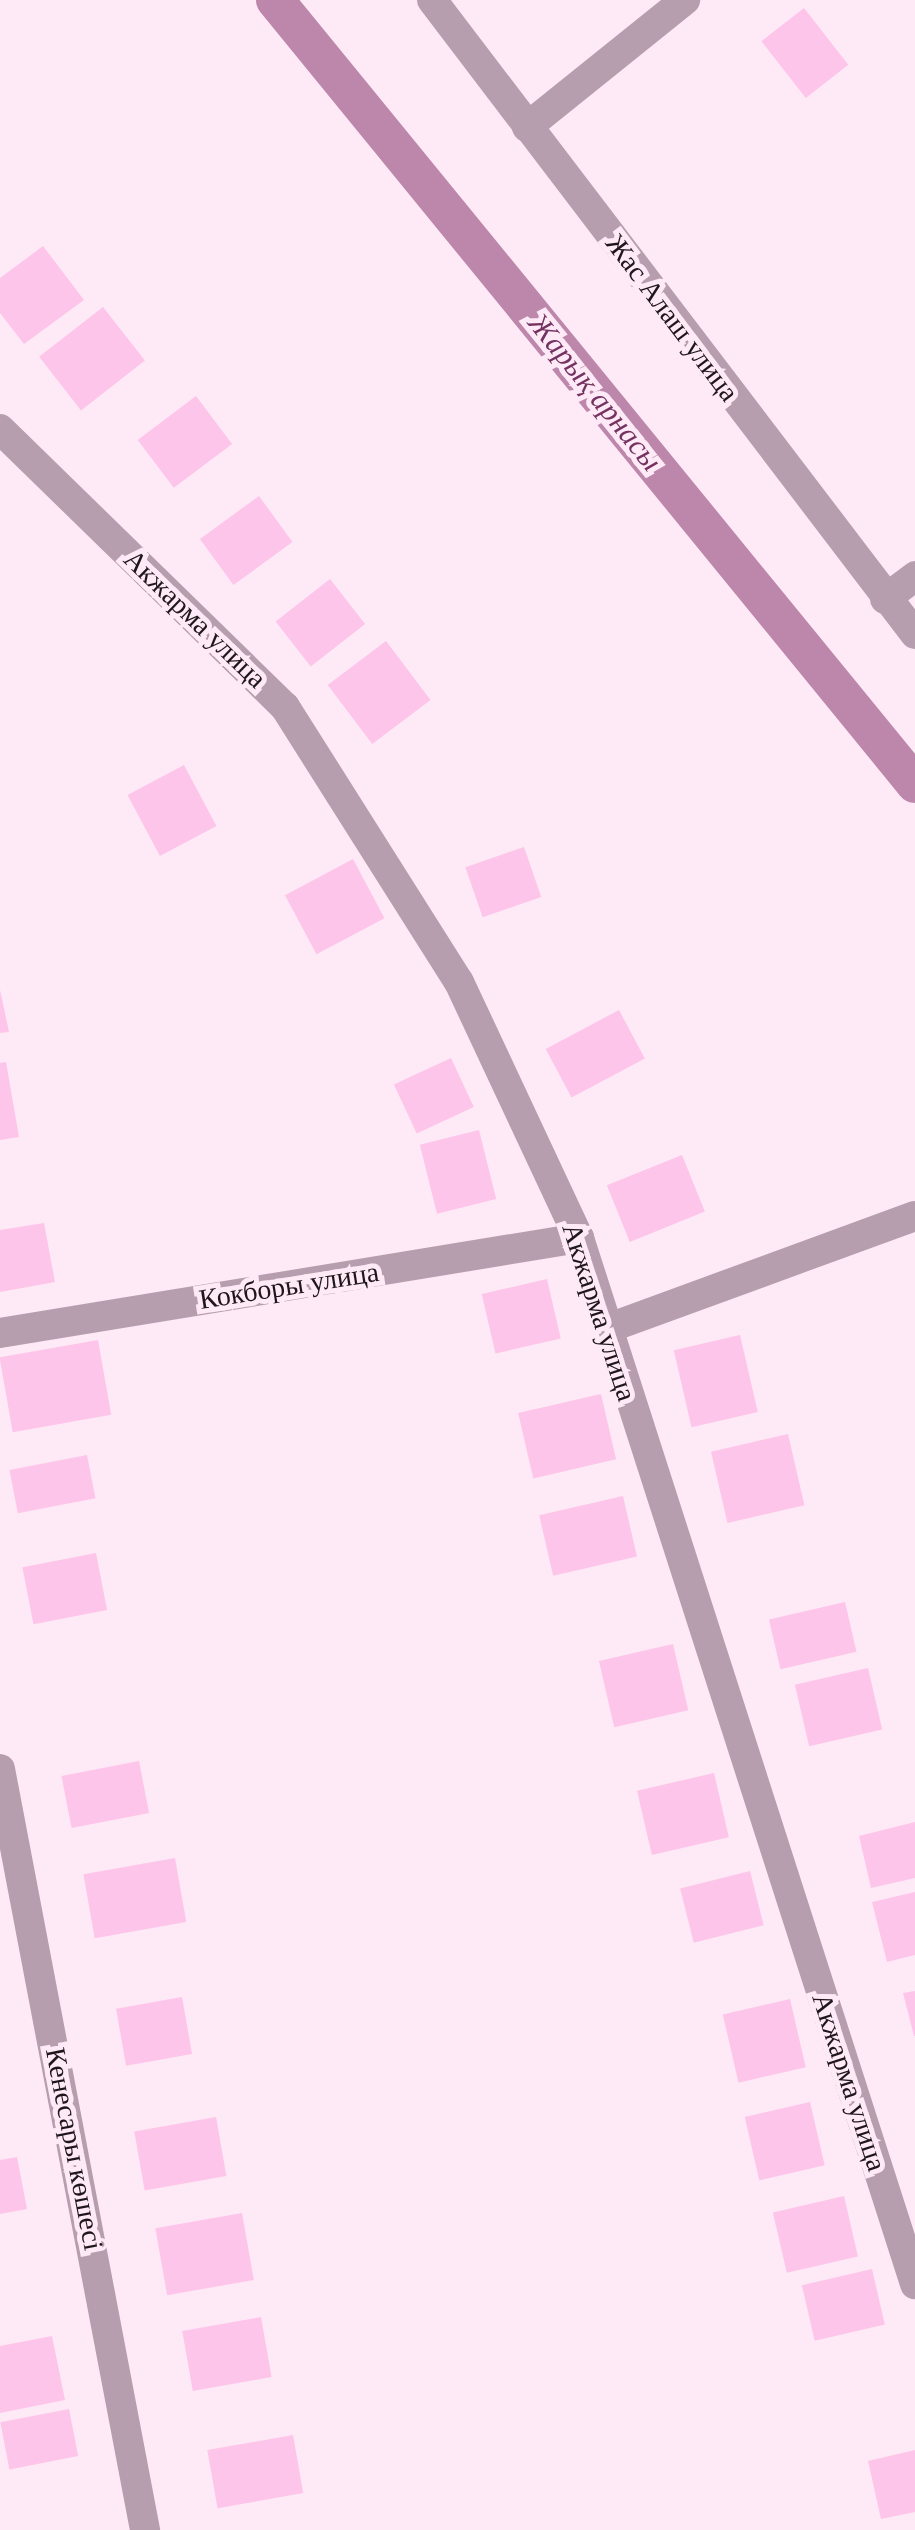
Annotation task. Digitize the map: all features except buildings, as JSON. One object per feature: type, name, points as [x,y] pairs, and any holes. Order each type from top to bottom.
[{"type":"street","name":"Жас Алаш улица","points":[[432,0],[884,599],[915,634]]},
{"type":"street","points":[[527,127],[685,0]]},
{"type":"street","name":"Акжарма улица","points":[[0,428],[285,706],[459,982],[579,1238],[915,2284]]},
{"type":"street","points":[[884,599],[915,576]]},
{"type":"street","points":[[606,1329],[915,1216]]},
{"type":"street","name":"Кокборы улица","points":[[0,1333],[579,1238]]},
{"type":"street","name":"Кенесары көшесі","points":[[0,1770],[145,2530]]},
{"type":"waterway","name":"Жарық арнасы","points":[[275,0],[915,784]]}]
